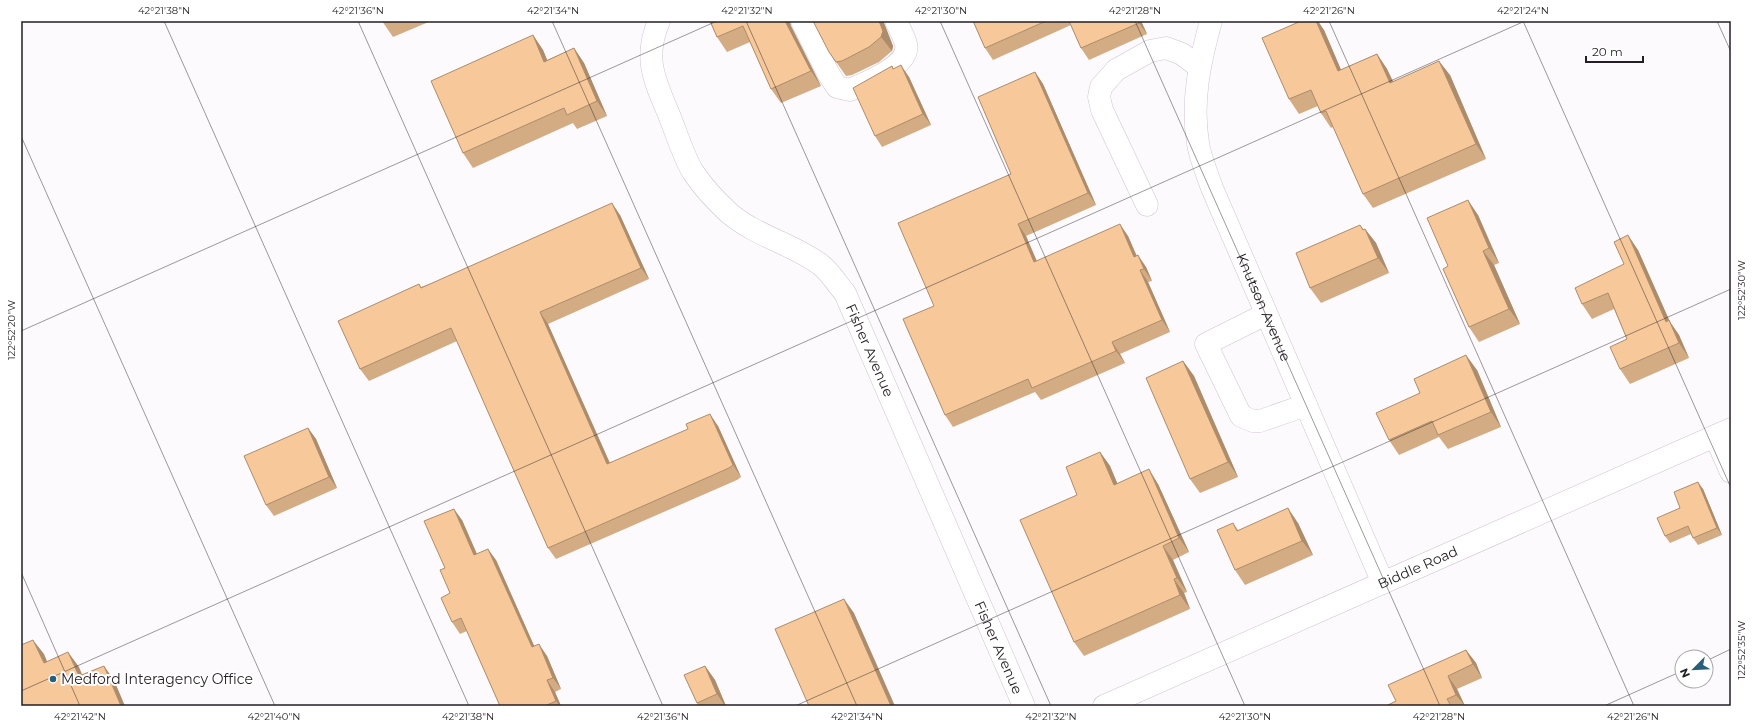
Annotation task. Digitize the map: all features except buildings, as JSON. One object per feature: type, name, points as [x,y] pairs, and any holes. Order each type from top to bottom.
[{"type":"street","name":"Fisher Avenue","points":[[659,21],[653,34],[650,52],[651,67],[656,83],[692,171],[710,194],[736,218],[756,230],[806,255],[822,266],[845,292],[1024,706]]},
{"type":"street","points":[[802,21],[828,73],[837,87],[850,90],[898,65],[906,54],[906,45],[896,21]]},
{"type":"street","name":"Knutson Avenue","points":[[1211,21],[1199,67],[1196,120],[1198,144],[1212,188],[1383,583]]},
{"type":"street","points":[[1147,204],[1102,110],[1099,97],[1101,87],[1116,70],[1150,51],[1166,48],[1182,54],[1199,67]]},
{"type":"street","points":[[1266,314],[1206,344],[1241,416],[1253,421],[1260,421],[1306,405]]},
{"type":"street","points":[[1723,433],[1731,472]]},
{"type":"street","name":"Biddle Road","points":[[1104,706],[1723,433]]},
{"type":"place","name":"Medford Interagency Office","points":[[53,679]]}]
